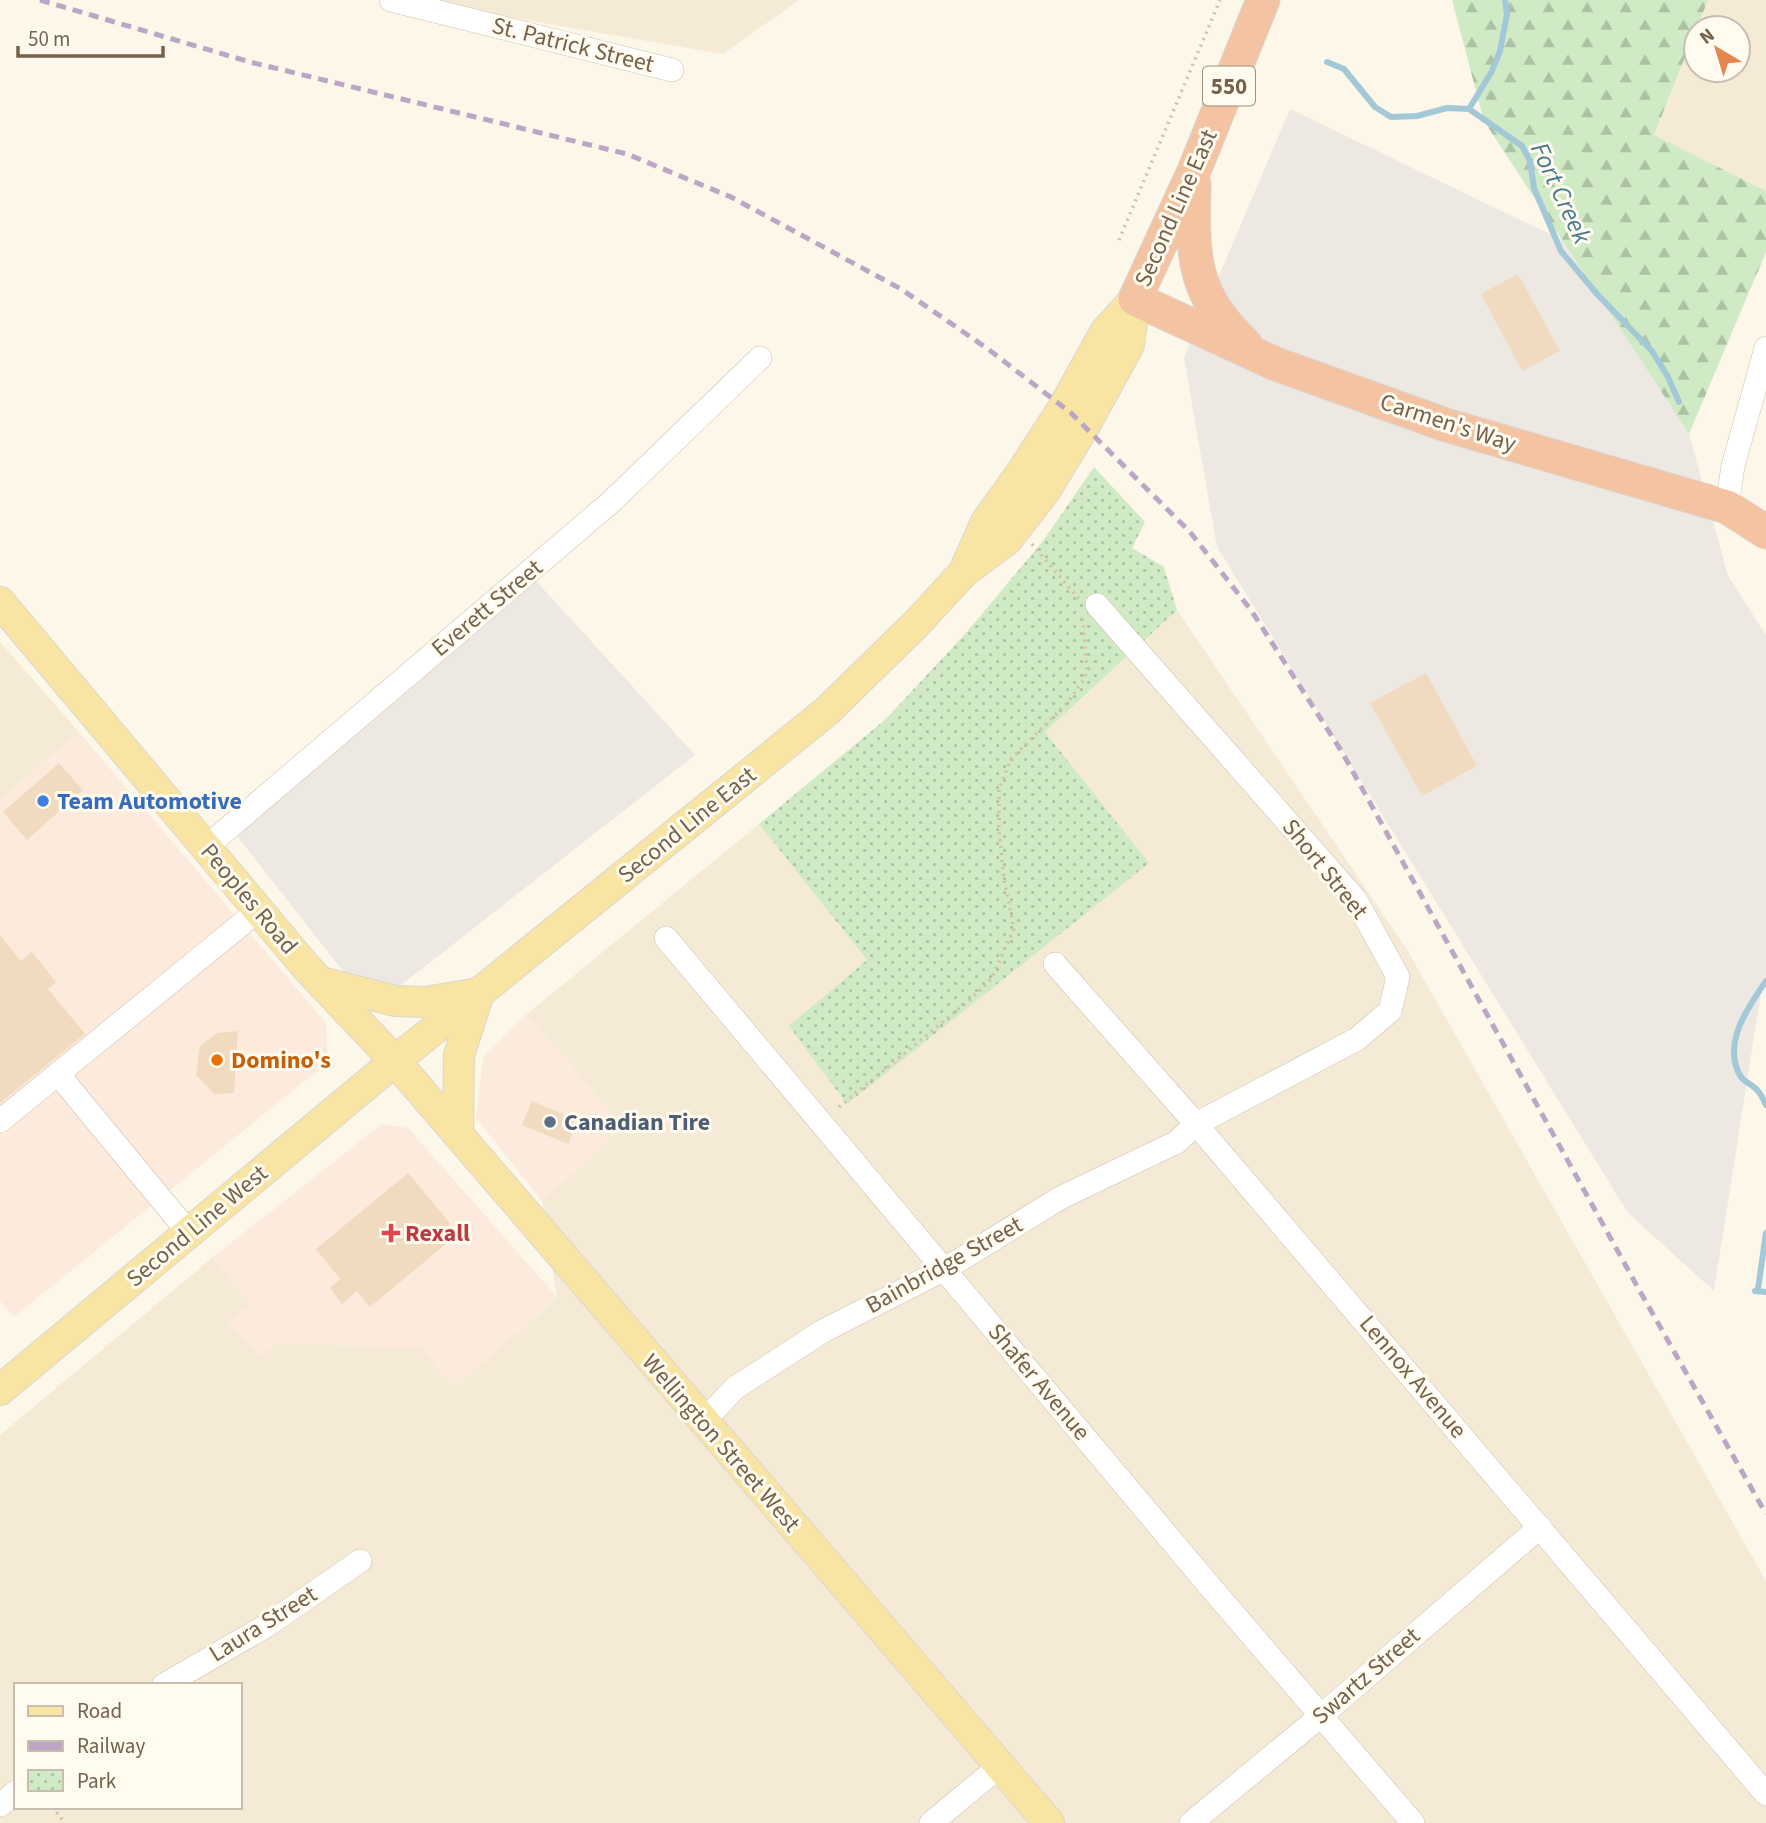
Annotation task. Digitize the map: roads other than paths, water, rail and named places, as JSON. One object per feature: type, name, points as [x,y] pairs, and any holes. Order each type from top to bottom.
[{"type":"highway","name":"Second Line East","points":[[1135,299],[1194,171],[1263,0]]},
{"type":"highway","points":[[1194,171],[1193,247],[1199,278],[1227,327],[1257,356]]},
{"type":"highway","name":"Carmen's Way","points":[[1135,299],[1257,356],[1446,425],[1727,508],[1766,532]]},
{"type":"main road","name":"Second Line East","points":[[395,1061],[827,711],[917,623],[964,572],[985,522],[1063,408],[1105,332],[1135,299]]},
{"type":"main road","name":"Peoples Road","points":[[3,613],[320,982],[395,1061]]},
{"type":"main road","points":[[320,982],[395,1001],[426,1002],[479,993],[459,1055],[458,1135]]},
{"type":"main road","name":"Wellington Street West","points":[[395,1061],[1049,1823]]},
{"type":"main road","name":"Second Line West","points":[[0,1390],[395,1061]]},
{"type":"street","name":"St. Patrick Street","points":[[391,0],[672,70]]},
{"type":"street","points":[[1727,508],[1733,466],[1766,348]]},
{"type":"street","name":"Everett Street","points":[[205,848],[611,502],[760,358]]},
{"type":"street","name":"Short Street","points":[[1087,605],[1356,900],[1398,977],[1391,1011],[1357,1039],[1196,1124]]},
{"type":"street","points":[[0,1121],[258,910]]},
{"type":"street","name":"Shafer Avenue","points":[[666,939],[1207,1583],[1413,1823]]},
{"type":"street","name":"Lennox Avenue","points":[[1055,964],[1196,1124],[1766,1794]]},
{"type":"street","points":[[58,1074],[189,1233]]},
{"type":"street","name":"Bainbridge Street","points":[[703,1422],[735,1388],[823,1331],[945,1269],[1060,1198],[1177,1142],[1196,1124]]},
{"type":"street","name":"Swartz Street","points":[[1191,1823],[1540,1527]]},
{"type":"street","name":"Laura Street","points":[[167,1683],[266,1626],[360,1561]]},
{"type":"street","points":[[931,1823],[1000,1766]]},
{"type":"street","points":[[0,1805],[14,1794]]},
{"type":"waterway","points":[[1469,109],[1492,71],[1500,51],[1507,14],[1505,0]]},
{"type":"waterway","name":"Fort Creek","points":[[1327,62],[1344,69],[1375,107],[1391,117],[1417,116],[1447,108],[1469,109],[1522,146],[1530,161],[1534,188],[1561,251],[1597,294],[1652,351],[1679,402]]},
{"type":"waterway","name":"Fort Creek","points":[[1766,981],[1739,1027],[1734,1052],[1741,1077],[1758,1091],[1766,1105]]},
{"type":"waterway","name":"Fort Creek","points":[[1766,1233],[1758,1289],[1755,1291],[1766,1292]]},
{"type":"railway","points":[[40,0],[250,62],[627,154],[731,197],[901,289],[988,349],[1071,413],[1190,532],[1251,610],[1342,752],[1766,1514]]},
{"type":"place","name":"Team Automotive","points":[[43,801]]},
{"type":"place","name":"Domino's","points":[[217,1060]]},
{"type":"place","name":"Canadian Tire","points":[[550,1122]]},
{"type":"place","name":"Rexall","points":[[391,1233]]}]
